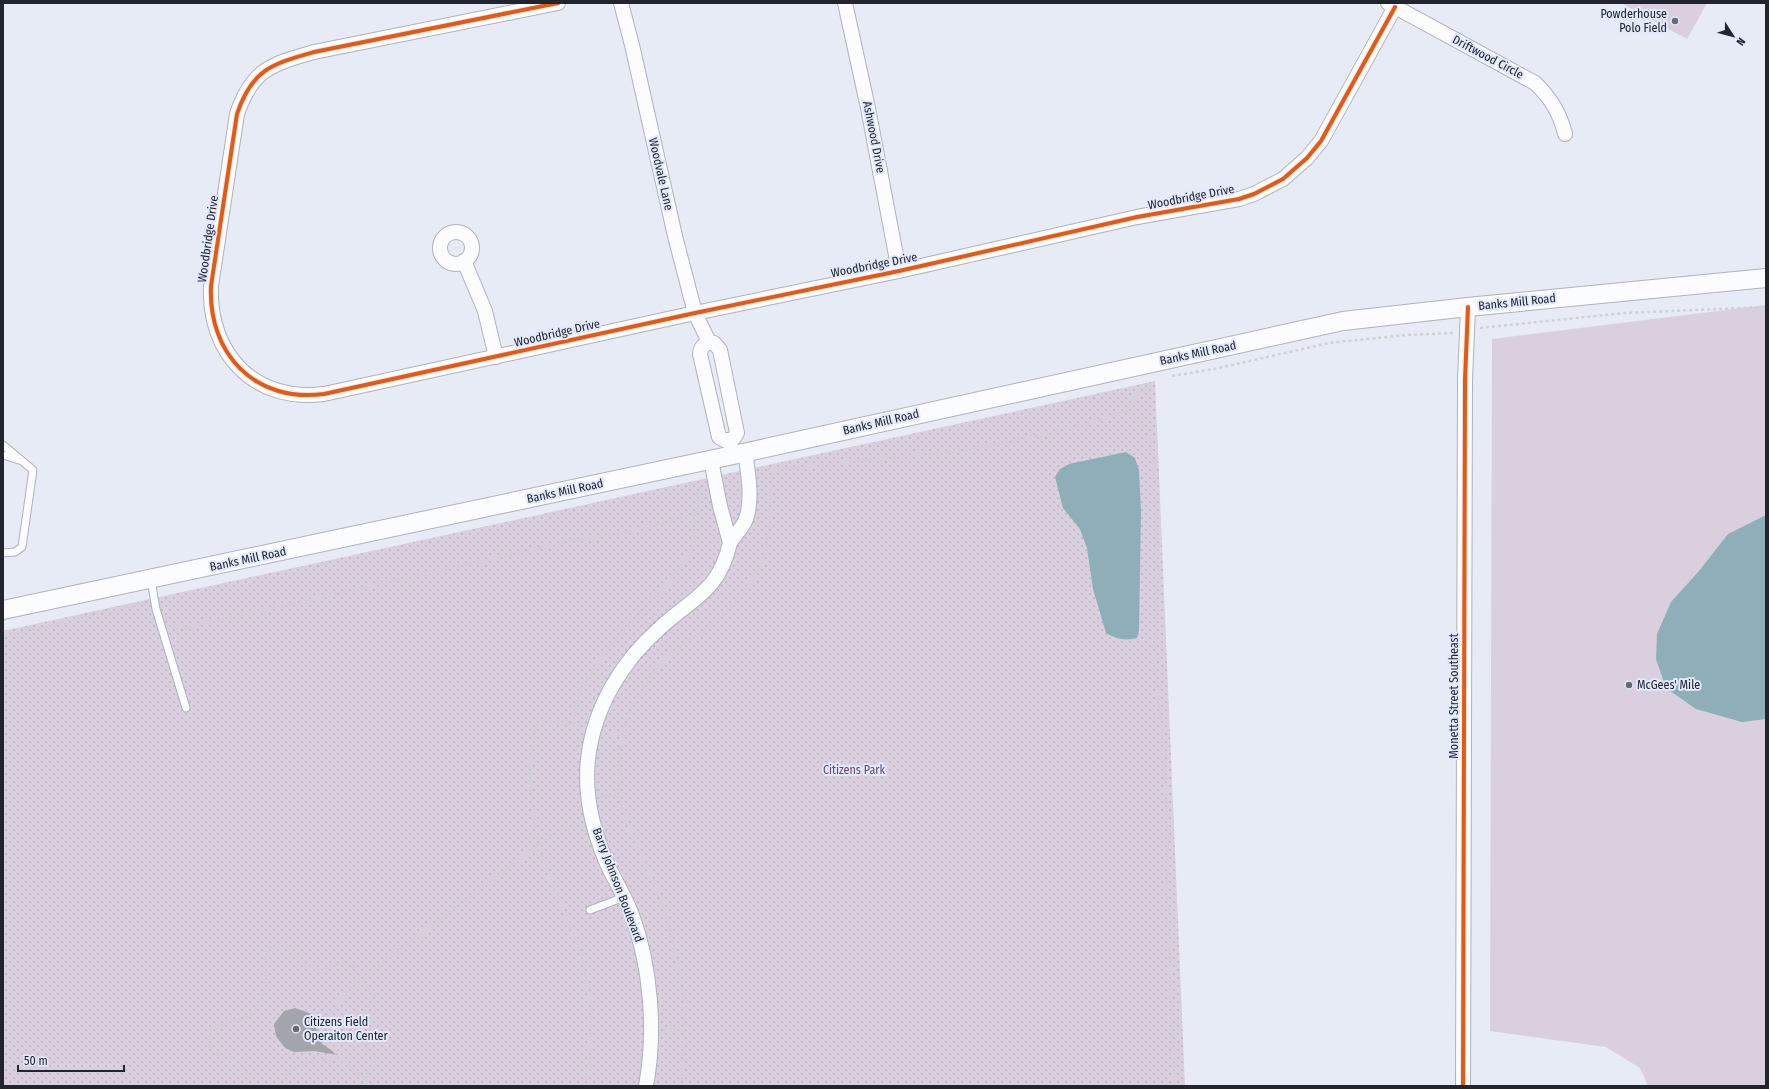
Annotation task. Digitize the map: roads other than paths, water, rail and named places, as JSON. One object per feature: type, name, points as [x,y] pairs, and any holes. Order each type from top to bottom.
[{"type":"street","name":"Woodbridge Drive","points":[[558,3],[314,52],[281,61],[266,69],[254,80],[242,99],[237,114],[210,299],[215,326],[220,338],[226,350],[240,368],[260,384],[284,393],[309,396],[324,394],[695,313],[899,271],[1137,217],[1238,199],[1269,187],[1296,169],[1321,141],[1392,5]]},
{"type":"street","name":"Woodvale Lane","points":[[621,3],[632,45],[675,236],[695,313],[709,342],[714,343],[720,350],[737,433],[734,438],[735,449]]},
{"type":"street","name":"Ashwood Drive","points":[[845,3],[868,108],[899,271]]},
{"type":"street","name":"Driftwood Circle","points":[[1392,5],[1535,83],[1552,101],[1562,122],[1565,134]]},
{"type":"street","points":[[464,262],[485,312],[496,357]]},
{"type":"street","name":"Banks Mill Road","points":[[3,610],[713,467],[735,449],[1343,321],[1468,307],[1766,278]]},
{"type":"street","name":"Monetta Street Southeast","points":[[1464,1086],[1465,388],[1468,307]]},
{"type":"street","points":[[709,342],[704,344],[700,354],[720,437],[735,449]]},
{"type":"street","name":"Barry Johnson Boulevard","points":[[646,1086],[650,1029],[648,979],[644,957],[632,914],[610,869],[593,820],[587,777],[588,760],[594,729],[608,692],[631,658],[661,627],[707,590],[722,570],[727,558],[730,543],[745,520],[747,514],[750,484],[748,470],[735,449]]},
{"type":"street","name":"Barry Johnson Boulevard","points":[[713,467],[720,506],[730,543]]},
{"type":"lane","points":[[3,445],[34,470],[22,547],[15,552],[5,553]]},
{"type":"lane","points":[[3,455],[23,461]]},
{"type":"lane","points":[[151,580],[156,609],[186,708]]},
{"type":"lane","points":[[590,910],[624,896]]},
{"type":"water","points":[[1126,452],[1135,458],[1139,470],[1141,512],[1139,630],[1137,638],[1128,639],[1113,637],[1106,633],[1093,589],[1087,548],[1080,529],[1063,508],[1055,477],[1060,469],[1069,464]]},
{"type":"water","points":[[1766,515],[1766,719],[1742,722],[1696,709],[1666,688],[1656,659],[1657,634],[1671,602],[1699,571],[1728,534]]},
{"type":"place","name":"Powderhouse Polo Field","points":[[1675,21]]},
{"type":"place","name":"McGees' Mile","points":[[1629,685]]},
{"type":"place","name":"Citizens Field Operaiton Center","points":[[296,1029]]},
{"type":"park label","name":"Citizens Park","points":[[854,770]]}]
